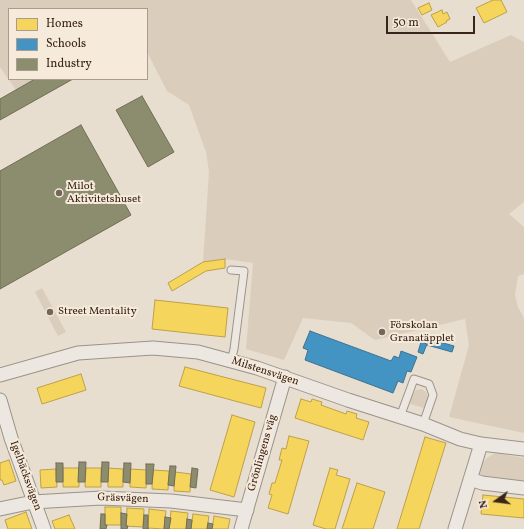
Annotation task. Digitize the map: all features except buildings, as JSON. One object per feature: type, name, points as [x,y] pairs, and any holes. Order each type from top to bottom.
[{"type":"street","name":"Milstensvägen","points":[[0,375],[78,353],[153,348],[198,352],[257,368],[400,416],[460,438],[482,444],[524,449]]},
{"type":"street","name":"Grönlingens väg","points":[[241,529],[285,378]]},
{"type":"street","name":"Igelbäcksvägen","points":[[0,400],[11,438],[44,529]]},
{"type":"street","points":[[455,529],[482,444]]},
{"type":"street","points":[[470,479],[482,483],[524,488]]},
{"type":"street","name":"Gräsvägen","points":[[0,509],[33,502],[101,498],[171,501],[247,510]]},
{"type":"lane","points":[[231,270],[244,271],[234,349],[231,361]]},
{"type":"lane","points":[[400,416],[414,379],[429,384],[433,395],[423,424]]},
{"type":"shaded area","points":[[0,0],[411,0],[450,62],[511,35],[524,42],[524,202],[509,214],[524,227],[524,274],[518,276],[515,295],[518,307],[524,318],[524,433],[449,417],[469,345],[465,319],[375,340],[351,323],[303,318],[284,360],[246,349],[253,263],[225,259],[203,262],[209,172],[206,152],[189,105],[167,91],[148,54],[148,8],[8,8],[8,78],[0,67]]},
{"type":"shaded area","points":[[9,80],[33,80],[16,90]]},
{"type":"shaded area","name":"Street Mentality","points":[[42,288],[66,332],[58,336],[35,292]]},
{"type":"shaded area","points":[[422,389],[427,393],[428,399],[424,408],[410,404],[412,396],[416,390]]},
{"type":"shaded area","points":[[495,453],[524,458],[524,481],[479,475],[481,465],[487,458]]},
{"type":"place","name":"Milot Aktivitetshuset","points":[[59,193]]},
{"type":"place","name":"Street Mentality","points":[[50,312]]},
{"type":"place","name":"Förskolan Granatäpplet","points":[[382,332]]}]
